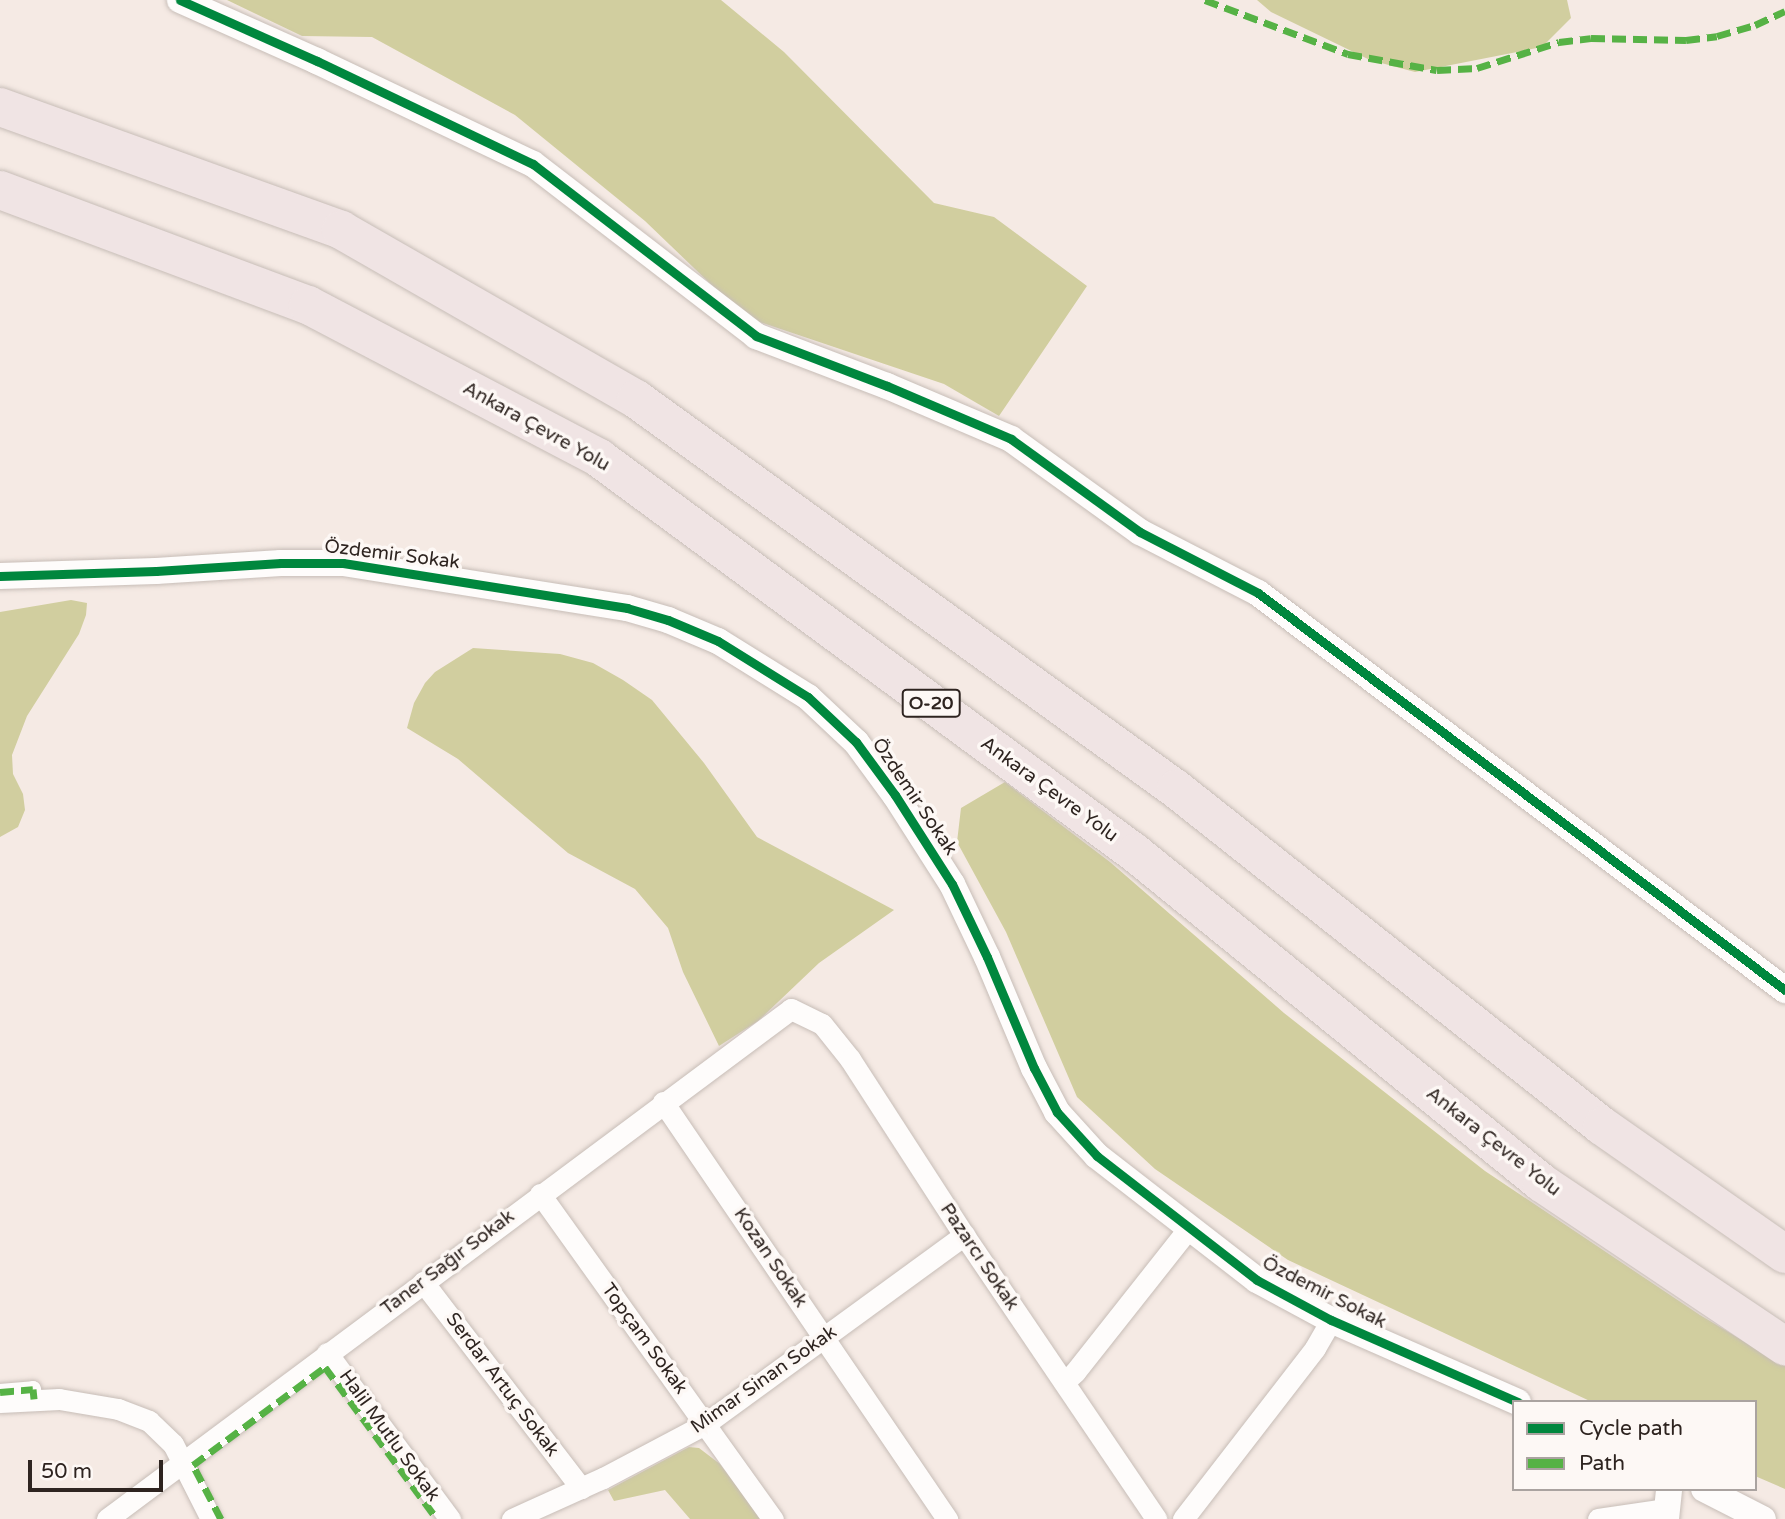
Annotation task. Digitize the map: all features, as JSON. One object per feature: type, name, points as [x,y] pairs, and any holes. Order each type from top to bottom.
[{"type":"highway","points":[[0,107],[341,230],[636,399],[1176,789],[1602,1126],[1785,1254]]},
{"type":"highway","name":"Ankara Çevre Yolu","points":[[0,190],[308,305],[599,458],[1135,853],[1542,1183],[1785,1346]]},
{"type":"street","points":[[180,0],[317,61],[533,164],[756,336],[887,386],[1011,439],[1140,532],[1258,593],[1785,990]]},
{"type":"street","name":"Özdemir Sokak","points":[[0,576],[156,571],[281,563],[342,563],[627,608],[718,641],[808,697],[856,742],[895,795],[951,884],[987,957],[1034,1068],[1057,1112],[1097,1156],[1257,1280],[1331,1320],[1513,1400]]},
{"type":"street","name":"Taner Sağır Sokak","points":[[107,1519],[791,1009]]},
{"type":"street","name":"Pazarcı Sokak","points":[[791,1009],[813,1018],[831,1033],[964,1236],[1156,1519]]},
{"type":"street","name":"Kozan Sokak","points":[[663,1102],[947,1519]]},
{"type":"street","name":"Topçam Sokak","points":[[540,1194],[774,1519]]},
{"type":"street","points":[[1063,1381],[1075,1371],[1188,1229]]},
{"type":"street","name":"Mimar Sinan Sokak","points":[[512,1519],[554,1511],[581,1488],[705,1424],[964,1236]]},
{"type":"street","name":"Serdar Artuç Sokak","points":[[423,1282],[581,1488]]},
{"type":"street","points":[[1182,1519],[1315,1348],[1331,1320]]},
{"type":"street","name":"Halil Mutlu Sokak","points":[[327,1353],[450,1519]]},
{"type":"street","points":[[221,1519],[192,1465],[325,1367],[437,1519]]},
{"type":"street","points":[[0,1392],[33,1388],[34,1399]]},
{"type":"street","points":[[0,1402],[34,1399],[103,1405],[135,1414],[163,1432],[182,1462],[211,1519]]},
{"type":"street","points":[[1708,1491],[1763,1519]]},
{"type":"street","points":[[1598,1519],[1667,1506]]},
{"type":"shaded area","points":[[227,0],[721,0],[784,52],[934,203],[994,217],[1087,286],[999,416],[944,384],[745,317],[645,221],[515,115],[372,37],[302,36]]},
{"type":"shaded area","points":[[1257,0],[1567,0],[1571,18],[1542,47],[1415,72],[1370,60],[1271,12]]},
{"type":"shaded area","points":[[71,600],[87,603],[86,615],[79,634],[27,716],[12,755],[13,774],[23,794],[25,810],[18,827],[0,837],[0,612]]},
{"type":"shaded area","points":[[473,648],[560,654],[593,663],[623,680],[652,700],[704,763],[757,837],[894,910],[819,963],[758,1021],[719,1046],[683,972],[668,928],[635,889],[568,853],[458,759],[407,728],[414,703],[425,683],[435,672]]},
{"type":"shaded area","points":[[1005,782],[1110,862],[1284,1013],[1485,1171],[1700,1315],[1785,1366],[1785,1489],[1757,1477],[1757,1400],[1588,1400],[1288,1260],[1155,1169],[1077,1097],[1006,932],[957,842],[961,808]]},
{"type":"shaded area","points":[[689,1447],[699,1448],[720,1464],[761,1519],[690,1519],[665,1490],[614,1501],[608,1490]]},
{"type":"marked path","points":[[1205,0],[1348,54],[1437,70],[1477,68],[1559,42],[1591,38],[1686,40],[1717,36],[1755,25],[1785,11]]},
{"type":"marked path","points":[[221,1519],[193,1465],[325,1367],[437,1519]]},
{"type":"marked path","points":[[0,1392],[33,1389],[34,1399]]},
{"type":"cycle path","points":[[180,0],[317,61],[533,164],[756,336],[887,386],[1011,439],[1140,532],[1258,593],[1785,990]]},
{"type":"cycle path","points":[[0,576],[156,571],[281,563],[343,563],[627,608],[668,620],[718,641],[808,697],[856,742],[895,795],[952,884],[987,957],[1034,1068],[1057,1112],[1097,1156],[1257,1280],[1331,1320],[1513,1400]]}]
